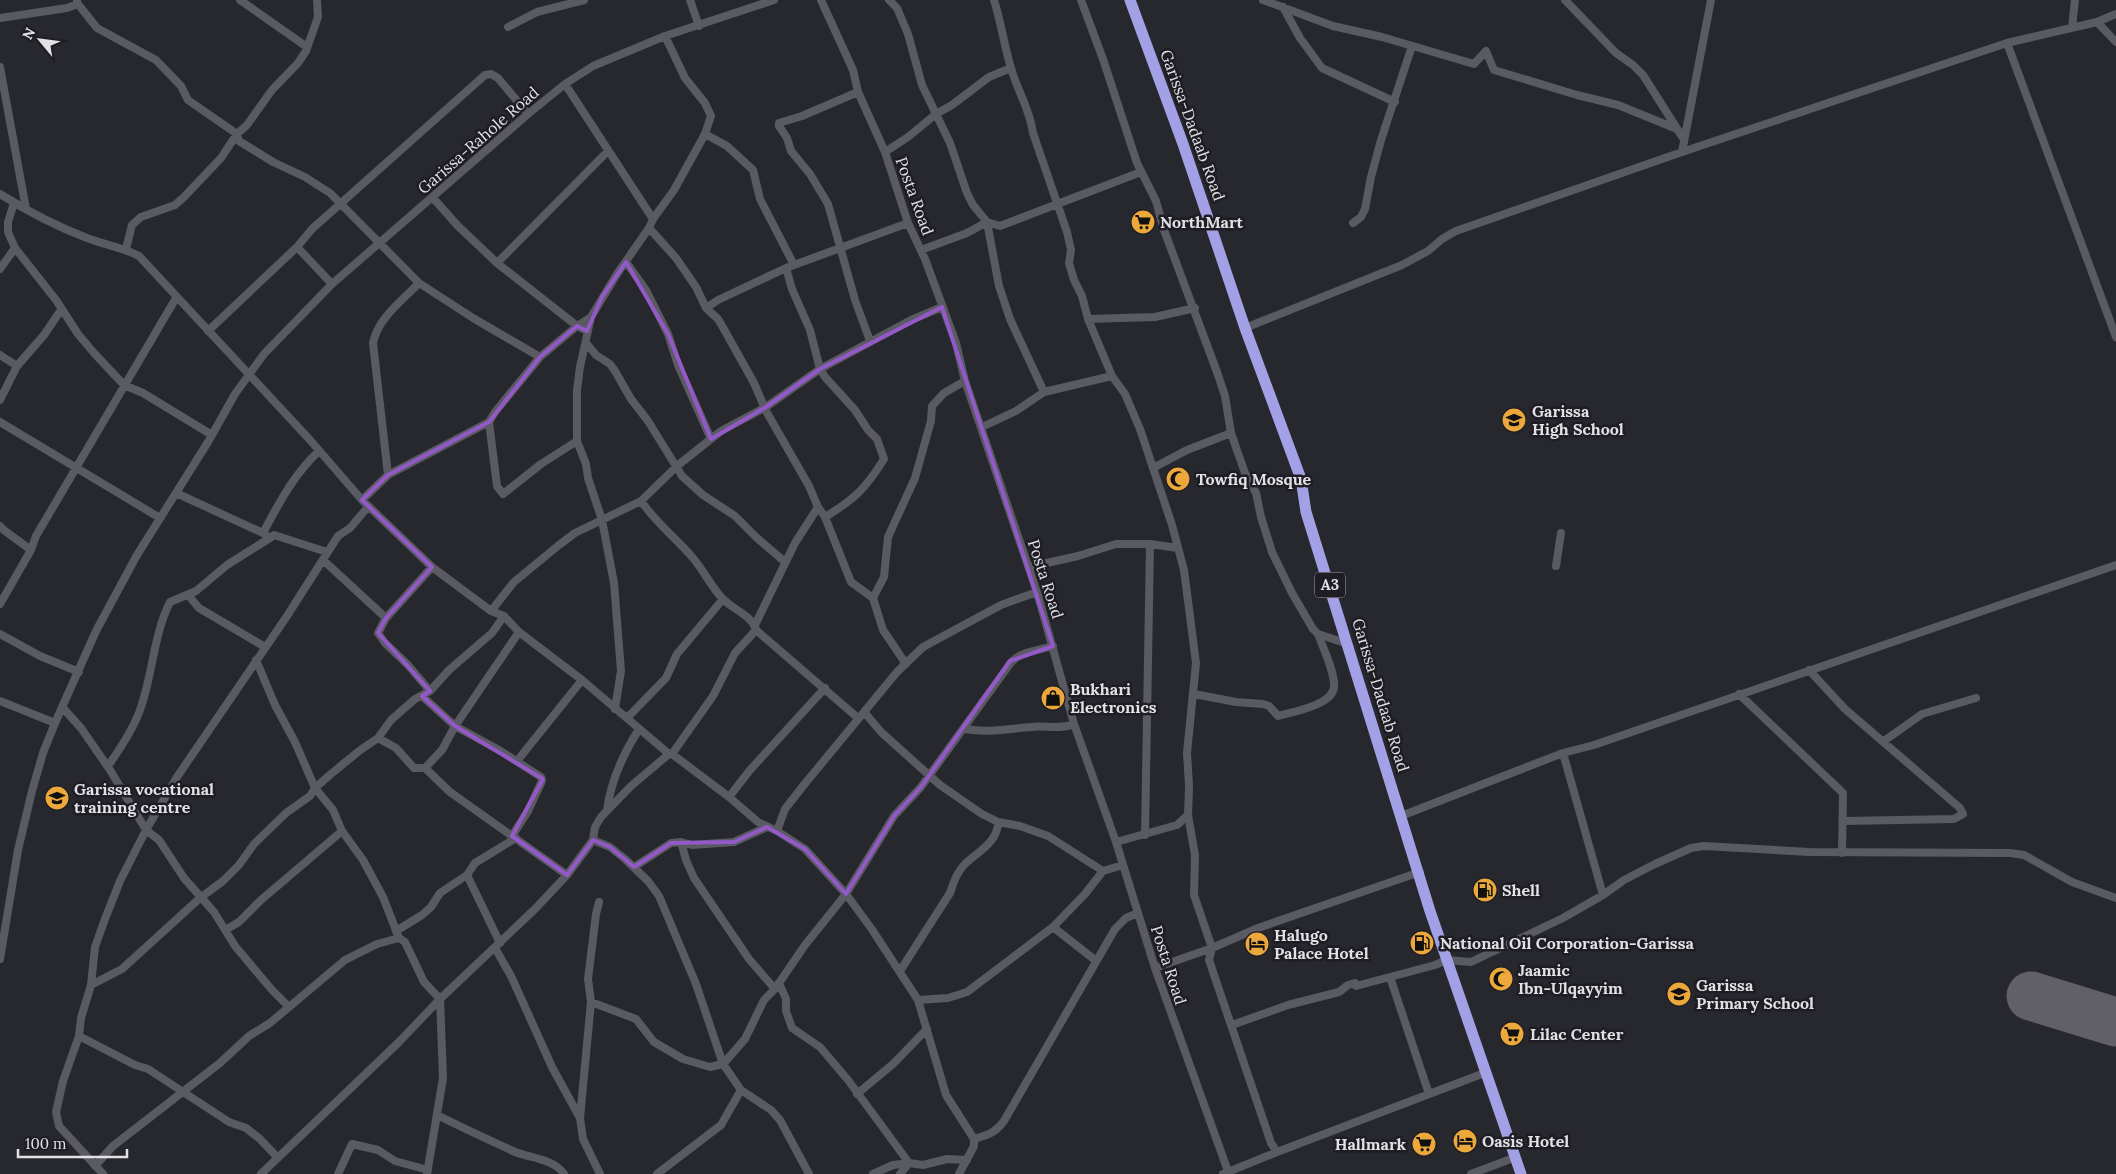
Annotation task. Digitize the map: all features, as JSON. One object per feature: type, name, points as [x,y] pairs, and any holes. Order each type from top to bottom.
[{"type":"highway","name":"Garissa-Dadaab Road","points":[[1130,0],[1183,144],[1246,328],[1301,479],[1306,512],[1400,816],[1420,872],[1447,960],[1521,1174]]},
{"type":"street","points":[[240,0],[307,47]]},
{"type":"street","points":[[126,249],[132,225],[141,217],[175,205],[184,197],[221,158],[237,134],[247,125],[272,90],[298,63],[307,47],[318,16],[318,0]]},
{"type":"street","points":[[508,28],[537,12],[584,0]]},
{"type":"street","points":[[690,0],[699,26]]},
{"type":"street","name":"Garissa-Rahole Road","points":[[0,959],[18,850],[43,753],[55,723],[96,631],[137,555],[249,374],[290,325],[332,284],[565,84],[594,66],[665,36],[774,0]]},
{"type":"street","name":"Posta Road","points":[[821,0],[853,70],[858,92],[885,152],[908,223],[956,343],[965,381],[1037,592],[1074,724],[1116,842],[1155,968],[1227,1173]]},
{"type":"street","points":[[889,0],[897,8],[908,34],[922,85],[958,162],[967,193],[973,205],[987,222],[1000,286],[1010,318],[1044,392]]},
{"type":"street","points":[[994,0],[1011,68],[1028,111],[1033,133],[1067,232],[1071,250],[1069,263],[1088,319],[1112,376],[1125,394],[1153,468],[1184,570],[1196,663],[1187,753],[1188,816],[1195,855],[1194,895],[1212,948],[1209,960],[1271,1143],[1278,1152]]},
{"type":"street","points":[[1081,0],[1141,172],[1156,201],[1164,230],[1195,308],[1225,396],[1231,434],[1245,473],[1256,493],[1272,552],[1292,593],[1313,629],[1318,634],[1333,676],[1334,686],[1328,698],[1305,709],[1278,716],[1269,706],[1264,704],[1236,702],[1194,694]]},
{"type":"street","points":[[1263,0],[1333,26],[1474,64],[1486,51],[1494,70],[1577,95],[1618,105],[1677,129]]},
{"type":"street","points":[[1565,0],[1616,54],[1634,65],[1643,75],[1683,138]]},
{"type":"street","points":[[1682,152],[1683,138],[1711,0]]},
{"type":"street","points":[[2072,27],[2075,0]]},
{"type":"street","points":[[0,18],[67,8],[77,2],[87,18],[97,28],[156,60],[181,86],[188,100],[237,134],[239,141],[330,193],[419,283],[449,304],[540,357]]},
{"type":"street","points":[[1284,7],[1300,38],[1322,68],[1395,102]]},
{"type":"street","points":[[1246,328],[1402,264],[1428,251],[1442,239],[1456,231],[1682,152],[2007,44],[2097,22],[2116,14]]},
{"type":"street","points":[[2097,22],[2116,42]]},
{"type":"street","points":[[616,709],[621,672],[614,583],[602,520],[577,441],[577,390],[587,331],[592,317],[653,219],[674,190],[705,134],[711,116],[705,103],[685,78],[665,36]]},
{"type":"street","points":[[2007,44],[2116,337]]},
{"type":"street","points":[[1353,223],[1361,217],[1365,209],[1371,177],[1412,46]]},
{"type":"street","points":[[0,67],[26,209]]},
{"type":"street","points":[[885,152],[908,137],[936,114],[952,106],[989,77],[1011,68]]},
{"type":"street","points":[[208,331],[297,247],[312,229],[485,75],[491,74],[498,78],[528,114]]},
{"type":"street","points":[[565,84],[653,219]]},
{"type":"street","points":[[858,92],[802,116],[779,123],[779,126],[787,138],[791,151],[810,174],[828,204],[840,249],[870,341]]},
{"type":"street","points":[[705,134],[727,146],[753,170],[760,199],[794,264]]},
{"type":"street","points":[[497,263],[608,151]]},
{"type":"street","points":[[920,250],[967,233],[987,222],[1000,226],[1141,172]]},
{"type":"street","points":[[0,194],[14,203],[87,238],[126,249],[139,256],[319,450],[368,507],[432,567],[491,611],[504,616],[519,632],[582,680],[639,729],[729,797],[758,822],[777,830],[805,849],[846,894],[918,1000],[946,1095],[974,1139],[974,1146],[962,1173]]},
{"type":"street","points":[[433,198],[458,226],[497,263],[577,326],[587,331]]},
{"type":"street","points":[[14,203],[8,222],[8,232],[15,248],[50,293],[78,334],[124,385],[143,393],[212,434]]},
{"type":"street","points":[[706,308],[718,300],[794,264],[908,223]]},
{"type":"street","points":[[649,228],[676,258],[696,287],[706,308],[726,331],[766,407],[766,411],[809,486],[818,507],[826,517],[851,582],[873,598],[883,630],[906,664]]},
{"type":"street","points":[[297,247],[332,284]]},
{"type":"street","points":[[0,268],[15,248]]},
{"type":"street","points":[[626,262],[646,290],[668,334],[678,365],[711,439]]},
{"type":"street","points":[[786,268],[792,289],[810,330],[820,369],[877,439],[884,459],[858,496],[826,517]]},
{"type":"street","points":[[388,475],[373,343],[375,332],[382,321],[419,283]]},
{"type":"street","points":[[0,604],[31,550],[36,536],[176,298]]},
{"type":"street","points":[[491,611],[514,582],[559,544],[575,533],[641,501],[677,466],[721,431],[766,407],[820,369],[911,320],[942,307]]},
{"type":"street","points":[[1088,319],[1155,317],[1195,308]]},
{"type":"street","points":[[0,400],[17,366],[44,335],[61,310]]},
{"type":"street","points":[[362,500],[388,475],[489,422],[540,357],[577,326],[592,317]]},
{"type":"street","points":[[586,343],[596,356],[610,364],[682,476],[703,496],[735,516],[756,538],[785,562]]},
{"type":"street","points":[[0,355],[17,366]]},
{"type":"street","points":[[982,427],[1016,411],[1044,392],[1112,376]]},
{"type":"street","points":[[873,598],[884,577],[888,537],[914,478],[931,421],[932,406],[944,393],[965,381]]},
{"type":"street","points":[[0,422],[160,518]]},
{"type":"street","points":[[489,422],[497,486],[503,494],[541,464],[577,441]]},
{"type":"street","points":[[1153,468],[1187,450],[1231,434]]},
{"type":"street","points":[[108,766],[120,749],[140,710],[160,626],[167,608],[173,600],[196,591],[266,536],[291,482],[319,450]]},
{"type":"street","points":[[176,493],[266,536],[274,535],[327,552]]},
{"type":"street","points":[[641,501],[653,518],[694,559],[722,599],[825,688],[862,715],[930,776],[954,795],[998,822],[1020,826],[1048,836],[1104,871]]},
{"type":"street","points":[[103,1174],[59,1126],[57,1104],[63,1080],[79,1036],[81,1018],[91,985],[96,946],[120,881],[146,830],[177,777],[266,647],[338,536],[350,528],[368,507]]},
{"type":"street","points":[[261,1174],[399,1042],[440,999],[497,946],[568,875],[593,840],[596,827],[607,810],[631,786],[670,754],[713,696],[735,653],[756,628],[785,562],[818,507]]},
{"type":"street","points":[[0,526],[31,550]]},
{"type":"street","points":[[1556,566],[1561,533]]},
{"type":"street","points":[[1029,567],[1078,556],[1116,544],[1150,544],[1178,548]]},
{"type":"street","points":[[1145,834],[1150,544]]},
{"type":"street","points":[[323,560],[386,618]]},
{"type":"street","points":[[1400,816],[1563,754],[1594,745],[2116,565]]},
{"type":"street","points":[[430,691],[378,633],[386,618],[432,567]]},
{"type":"street","points":[[777,830],[785,809],[897,672],[924,647],[1002,605],[1037,592]]},
{"type":"street","points":[[188,595],[199,608],[266,647]]},
{"type":"street","points":[[627,718],[666,678],[677,654],[722,599]]},
{"type":"street","points":[[91,985],[122,969],[200,898],[223,881],[239,865],[254,844],[286,813],[310,796],[315,788],[359,751],[378,738],[391,720],[414,699],[430,691],[449,670],[492,632],[504,616]]},
{"type":"street","points":[[425,768],[442,750],[455,726],[519,632]]},
{"type":"street","points":[[0,634],[40,656],[79,672]]},
{"type":"street","points":[[1318,634],[1348,644]]},
{"type":"street","points":[[591,1002],[636,1019],[654,1042],[683,1058],[710,1067],[723,1064],[745,1039],[764,1000],[777,986],[805,945],[846,894],[894,816],[910,801],[930,776],[1010,661],[1018,656],[1053,646]]},
{"type":"street","points":[[256,660],[275,705],[295,742],[315,788],[333,810],[342,831],[363,860],[383,897],[397,934],[406,942],[424,982],[440,999],[443,1078],[427,1172],[395,1161],[378,1150],[352,1144],[338,1174]]},
{"type":"street","points":[[1808,670],[1845,709],[1960,808],[1963,814],[1954,819],[1844,821]]},
{"type":"street","points":[[517,762],[582,680]]},
{"type":"street","points":[[729,797],[750,770],[825,688]]},
{"type":"street","points":[[1740,694],[1843,793],[1842,853]]},
{"type":"street","points":[[95,1166],[113,1146],[220,1063],[250,1036],[289,1007],[345,960],[397,934],[422,916],[431,907],[440,892],[467,875],[475,864],[514,837],[542,781],[541,777],[499,750],[455,726],[422,696]]},
{"type":"street","points":[[1884,741],[1922,714],[1976,698]]},
{"type":"street","points":[[0,701],[55,723]]},
{"type":"street","points":[[63,708],[81,728],[108,766],[146,830],[159,840],[200,898],[214,912],[235,946],[250,965],[289,1007]]},
{"type":"street","points":[[964,729],[989,732],[1030,727],[1065,727],[1074,724]]},
{"type":"street","points":[[607,810],[610,791],[624,753],[639,729]]},
{"type":"street","points":[[378,738],[396,748],[414,768],[425,768],[450,792],[568,875]]},
{"type":"street","points":[[1563,754],[1603,896]]},
{"type":"street","points":[[1116,842],[1177,825],[1188,816]]},
{"type":"street","points":[[900,971],[950,893],[953,883],[964,866],[984,849],[994,836],[998,822]]},
{"type":"street","points":[[634,867],[671,843],[682,842],[692,845],[734,842],[767,827]]},
{"type":"street","points":[[225,930],[239,922],[261,900],[342,831]]},
{"type":"street","points":[[593,840],[610,847],[634,867],[659,896],[696,984],[723,1064],[741,1090],[771,1110],[780,1120],[809,1173]]},
{"type":"street","points":[[682,842],[686,860],[694,878],[750,959],[777,986],[786,999],[786,1011],[792,1028],[820,1048],[848,1080],[909,1163]]},
{"type":"street","points":[[1232,1025],[1288,1005],[1339,992],[1348,985],[1355,983],[1356,986],[1435,965],[1447,960],[1471,962],[1556,922],[1603,896],[1624,880],[1655,864],[1691,848],[1704,846],[1842,853],[2010,853],[2024,855],[2072,882],[2116,898]]},
{"type":"street","points":[[918,1000],[948,998],[967,992],[1053,927],[1104,871],[1123,865]]},
{"type":"street","points":[[1155,968],[1212,948],[1258,928],[1420,872]]},
{"type":"street","points":[[467,875],[552,1067],[580,1118]]},
{"type":"street","points":[[599,902],[588,979],[591,1002],[580,1118],[582,1139],[600,1174]]},
{"type":"street","points":[[974,1139],[996,1131],[1004,1121],[1095,960],[1120,922],[1138,913]]},
{"type":"street","points":[[1053,927],[1095,960]]},
{"type":"street","points":[[1390,977],[1429,1094]]},
{"type":"street","points":[[857,1094],[893,1064],[927,1029]]},
{"type":"street","points":[[79,1036],[135,1065],[148,1069],[229,1122],[246,1128],[260,1139],[278,1158]]},
{"type":"street","points":[[1227,1173],[1487,1072]]},
{"type":"street","points":[[657,1174],[721,1125],[741,1090]]},
{"type":"street","points":[[437,1115],[518,1153],[545,1161],[561,1170],[564,1174]]},
{"type":"street","points":[[1471,1174],[1516,1157]]},
{"type":"street","points":[[873,1174],[893,1165],[909,1163],[923,1165],[947,1160],[967,1160]]},
{"type":"street","points":[[900,1174],[909,1163]]},
{"type":"highlighted area","points":[[626,262],[668,334],[711,439],[766,407],[820,369],[942,307],[1053,646],[1010,661],[921,787],[894,816],[846,894],[805,849],[767,827],[734,842],[671,843],[634,867],[610,847],[593,840],[567,875],[512,836],[543,779],[455,726],[422,696],[430,691],[378,633],[386,618],[432,567],[362,500],[388,475],[489,422],[540,357],[577,326],[587,331],[602,297]]},
{"type":"runway","points":[[2031,996],[2116,1022]]},
{"type":"place","name":"NorthMart","points":[[1143,222]]},
{"type":"place","name":"Garissa High School","points":[[1514,420]]},
{"type":"place","name":"Towfiq Mosque","points":[[1178,479]]},
{"type":"place","name":"Bukhari Electronics","points":[[1053,698]]},
{"type":"place","name":"Garissa vocational training centre","points":[[57,798]]},
{"type":"place","name":"Shell","points":[[1485,890]]},
{"type":"place","name":"National Oil Corporation-Garissa","points":[[1422,943]]},
{"type":"place","name":"Halugo Palace Hotel","points":[[1257,944]]},
{"type":"place","name":"Jaamic Ibn-Ulqayyim","points":[[1501,979]]},
{"type":"place","name":"Garissa Primary School","points":[[1679,994]]},
{"type":"place","name":"Lilac Center","points":[[1512,1034]]},
{"type":"place","name":"Oasis Hotel","points":[[1465,1141]]},
{"type":"place","name":"Hallmark","points":[[1424,1144]]}]
